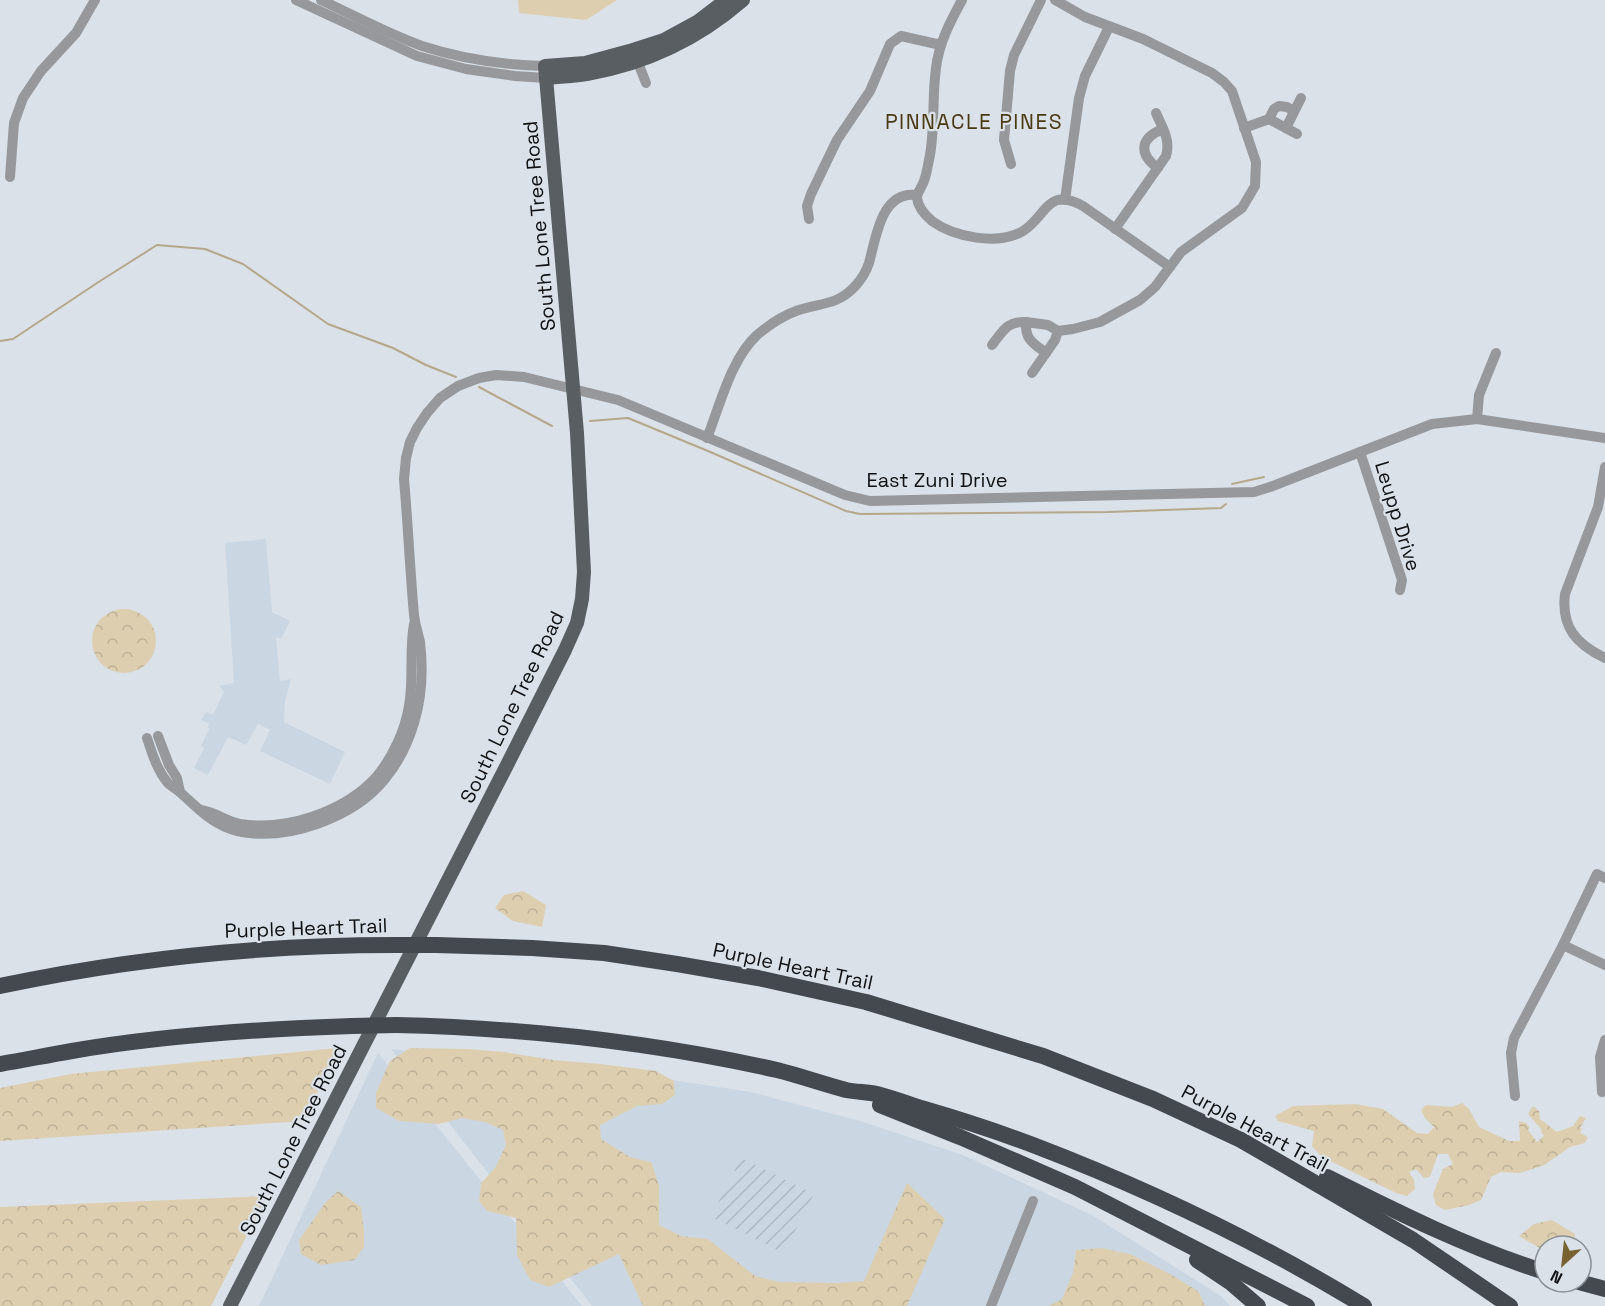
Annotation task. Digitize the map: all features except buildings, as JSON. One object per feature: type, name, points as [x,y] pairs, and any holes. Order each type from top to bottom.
[{"type":"highway","name":"Purple Heart Trail","points":[[0,986],[87,969],[196,954],[327,945],[436,945],[532,948],[630,956],[822,991],[923,1018],[1043,1056],[1153,1099],[1241,1140],[1413,1240],[1510,1306]]},
{"type":"highway","points":[[0,1064],[73,1050],[203,1034],[396,1025],[502,1030],[689,1053],[780,1071],[849,1091],[1041,1171],[1307,1306]]},
{"type":"highway","points":[[849,1091],[875,1094],[976,1124],[1119,1179],[1234,1233],[1309,1273],[1364,1306]]},
{"type":"highway","points":[[1241,1140],[1296,1162],[1444,1234],[1533,1268]]},
{"type":"highway","points":[[1123,1212],[1221,1276],[1258,1306]]},
{"type":"main road","points":[[636,56],[689,26],[726,0]]},
{"type":"main road","points":[[545,72],[585,63],[668,50],[703,31],[743,0]]},
{"type":"main road","name":"South Lone Tree Road","points":[[230,1306],[502,776],[577,623],[584,572],[577,433],[545,72]]},
{"type":"street","points":[[10,177],[14,123],[23,98],[41,70],[76,33],[94,0]]},
{"type":"street","points":[[296,0],[417,56],[466,69],[545,72]]},
{"type":"street","points":[[321,0],[401,37],[445,53],[545,72]]},
{"type":"street","points":[[962,0],[950,21],[936,67],[933,137],[925,175],[917,195],[919,206],[926,216],[960,234],[982,238],[1004,237],[1020,232],[1031,224],[1049,204],[1065,200],[1076,202],[1170,267]]},
{"type":"street","points":[[1011,164],[1004,140],[1010,71],[1014,55],[1041,0]]},
{"type":"street","points":[[992,345],[1011,324],[1017,322],[1048,325],[1058,331],[1073,329],[1100,322],[1140,300],[1155,287],[1181,252],[1242,208],[1252,192],[1256,178],[1256,162],[1232,91],[1219,78],[1143,39],[1085,17],[1055,0]]},
{"type":"street","points":[[1065,200],[1079,98],[1085,76],[1108,27]]},
{"type":"street","points":[[809,219],[807,206],[811,194],[842,131],[870,91],[890,44],[901,36],[941,45]]},
{"type":"street","points":[[636,56],[646,83]]},
{"type":"street","points":[[1286,128],[1301,98]]},
{"type":"street","points":[[1244,128],[1269,119],[1274,109],[1279,106],[1287,106],[1294,111]]},
{"type":"street","points":[[1114,229],[1164,160],[1168,150],[1167,138],[1156,113]]},
{"type":"street","points":[[1269,119],[1297,134]]},
{"type":"street","points":[[1158,168],[1146,157],[1144,146],[1149,136],[1163,129]]},
{"type":"street","points":[[707,438],[735,367],[747,346],[780,318],[809,306],[836,300],[854,287],[868,264],[884,213],[889,206],[903,196],[917,195]]},
{"type":"street","points":[[1026,322],[1028,337],[1046,353]]},
{"type":"street","points":[[1032,373],[1055,340],[1058,331]]},
{"type":"street","points":[[1477,419],[1479,395],[1496,353]]},
{"type":"street","name":"East Zuni Drive","points":[[152,737],[154,758],[169,785],[201,810],[207,818],[236,831],[269,834],[302,829],[355,806],[385,780],[398,760],[415,721],[421,684],[404,479],[406,458],[417,428],[440,398],[458,386],[479,378],[496,375],[524,377],[618,400],[845,495],[870,501],[1254,492],[1432,424],[1477,419],[1605,438]]},
{"type":"street","name":"Leupp Drive","points":[[1360,452],[1402,580],[1400,590]]},
{"type":"street","points":[[1605,467],[1598,507],[1565,594],[1563,608],[1573,635],[1590,651],[1605,658]]},
{"type":"street","points":[[1515,1096],[1511,1053],[1514,1038],[1598,874],[1605,878]]},
{"type":"street","points":[[1563,945],[1603,964]]},
{"type":"street","points":[[1602,1092],[1600,1057],[1605,1040]]},
{"type":"street","points":[[991,1306],[1034,1201]]},
{"type":"shaded area","points":[[266,539],[272,612],[290,621],[281,639],[276,637],[280,681],[291,679],[285,702],[284,722],[345,752],[330,784],[260,751],[270,730],[258,724],[246,745],[228,737],[208,775],[194,768],[204,748],[201,746],[209,729],[209,723],[201,720],[206,712],[213,715],[224,692],[219,686],[234,683],[225,543]]},
{"type":"shaded area","points":[[391,1049],[620,1072],[751,1092],[860,1121],[963,1155],[1092,1215],[1221,1296],[1230,1306],[592,1306]]},
{"type":"shaded area","points":[[378,1053],[582,1306],[259,1306]]},
{"type":"shaded area","points":[[741,1158],[814,1194],[784,1253],[711,1217]]},
{"type":"green space","points":[[518,0],[617,0],[586,20],[519,13]]},
{"type":"green space","points":[[124,609],[142,615],[150,623],[156,641],[150,659],[142,667],[124,673],[106,667],[98,659],[92,641],[98,623],[106,615]]},
{"type":"green space","points":[[523,891],[546,905],[542,927],[513,921],[495,908],[504,895]]},
{"type":"green space","points":[[338,1048],[304,1121],[0,1141],[0,1088],[71,1074]]},
{"type":"green space","points":[[410,1048],[504,1052],[553,1060],[656,1071],[674,1081],[675,1095],[662,1104],[637,1106],[600,1125],[601,1139],[630,1157],[651,1162],[659,1185],[659,1225],[681,1236],[708,1239],[755,1276],[780,1282],[864,1281],[907,1183],[945,1219],[907,1306],[643,1306],[619,1254],[549,1287],[530,1280],[517,1255],[516,1218],[487,1211],[479,1201],[481,1183],[495,1168],[506,1145],[503,1130],[485,1122],[462,1118],[439,1124],[399,1121],[376,1108],[376,1093],[390,1061]]},
{"type":"green space","points":[[1462,1103],[1469,1109],[1479,1127],[1509,1141],[1520,1141],[1519,1121],[1526,1123],[1537,1142],[1544,1136],[1542,1130],[1528,1114],[1533,1106],[1539,1111],[1540,1119],[1557,1132],[1573,1126],[1580,1116],[1586,1118],[1580,1128],[1582,1129],[1580,1133],[1588,1137],[1585,1143],[1570,1147],[1544,1165],[1520,1173],[1501,1172],[1491,1177],[1481,1200],[1445,1210],[1436,1205],[1433,1194],[1443,1169],[1453,1164],[1448,1154],[1438,1154],[1430,1177],[1424,1178],[1416,1169],[1409,1172],[1414,1180],[1415,1189],[1407,1196],[1396,1193],[1322,1157],[1312,1146],[1314,1131],[1278,1121],[1275,1116],[1293,1106],[1355,1104],[1383,1109],[1417,1133],[1428,1134],[1434,1127],[1421,1110],[1426,1105],[1452,1107]]},
{"type":"green space","points":[[338,1191],[361,1207],[364,1247],[355,1260],[321,1265],[301,1254],[299,1240],[325,1203]]},
{"type":"green space","points":[[267,1196],[211,1306],[0,1306],[0,1207]]},
{"type":"green space","points":[[1552,1220],[1575,1234],[1533,1234],[1533,1244],[1519,1236],[1534,1224]]},
{"type":"green space","points":[[1101,1248],[1130,1254],[1172,1275],[1199,1292],[1205,1306],[1049,1306],[1062,1299],[1073,1273],[1076,1250]]},
{"type":"waterway","points":[[0,341],[13,339],[157,245],[205,249],[243,264],[328,324],[393,348],[456,377]]},
{"type":"waterway","points":[[479,387],[552,426]]},
{"type":"waterway","points":[[590,421],[628,418],[846,511],[860,514],[1108,512],[1221,508],[1226,504]]},
{"type":"waterway","points":[[1232,484],[1264,477]]},
{"type":"district","name":"PINNACLE PINES","points":[[974,121]]}]
